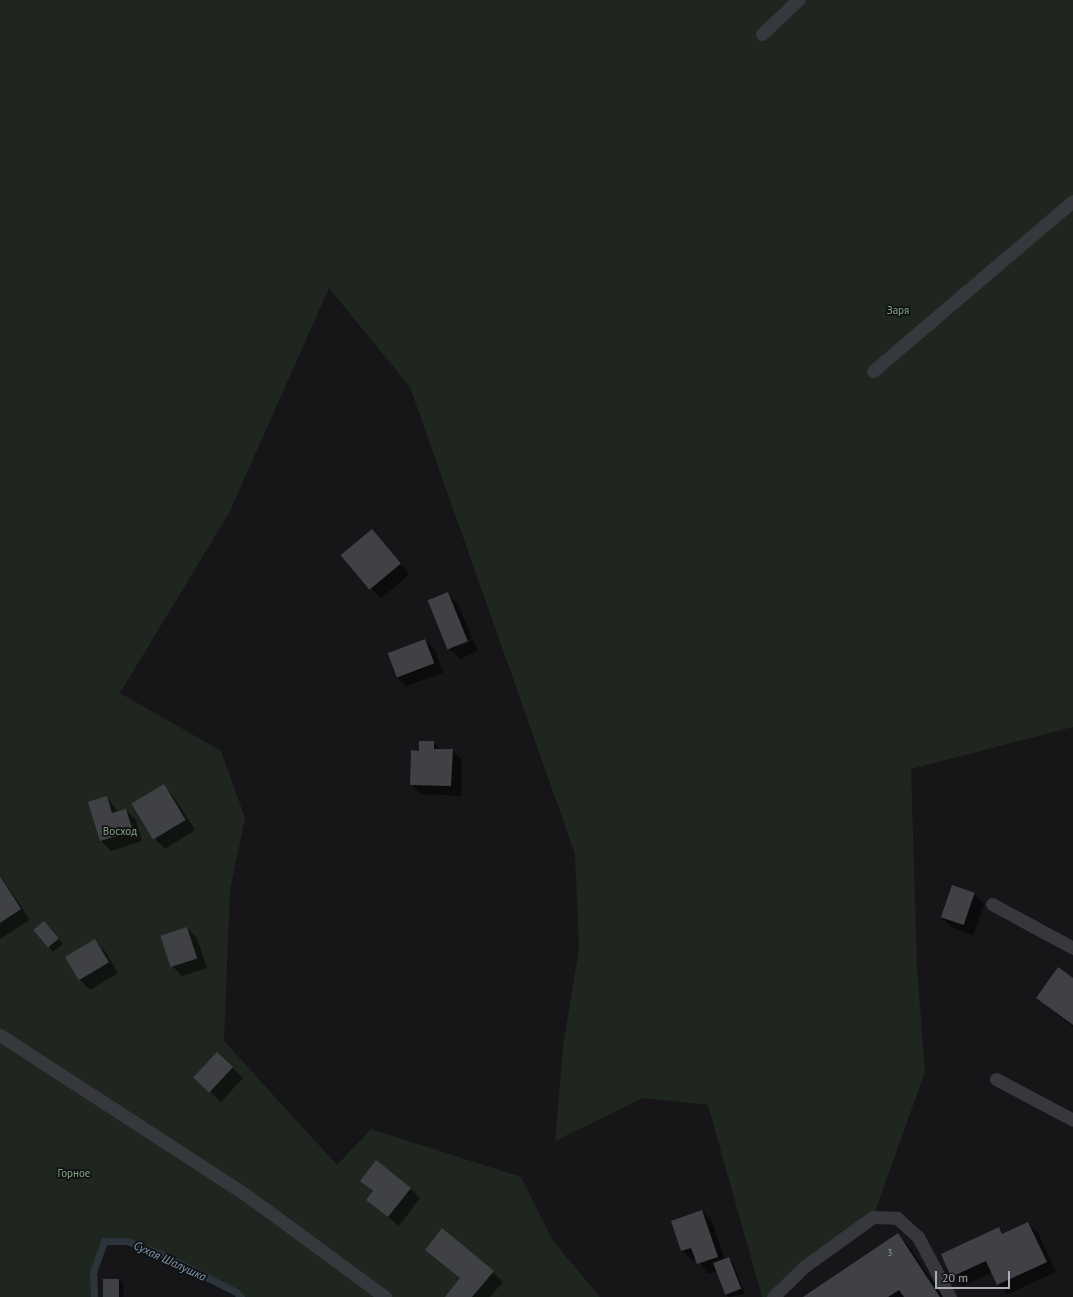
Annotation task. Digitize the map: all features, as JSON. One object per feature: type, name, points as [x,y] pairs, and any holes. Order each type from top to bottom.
[{"type":"lane","points":[[762,34],[798,0]]},
{"type":"lane","points":[[873,372],[1073,202]]},
{"type":"lane","points":[[992,904],[1073,948]]},
{"type":"lane","points":[[0,1035],[249,1197],[385,1297]]},
{"type":"lane","points":[[996,1079],[1073,1120]]},
{"type":"lane","points":[[773,1297],[805,1266],[873,1217],[897,1218],[918,1237],[950,1297]]},
{"type":"green space","points":[[0,0],[1073,0],[1073,727],[911,769],[917,968],[925,1072],[873,1217],[773,1297],[762,1297],[708,1105],[643,1098],[555,1141],[563,1047],[579,949],[575,854],[410,387],[329,288],[229,513],[120,693],[221,751],[245,818],[230,890],[224,1041],[337,1165],[371,1129],[521,1177],[553,1241],[600,1297],[241,1297],[236,1292],[161,1254],[127,1241],[104,1241],[93,1272],[94,1297],[0,1297]]},
{"type":"building","points":[[372,529],[401,563],[370,590],[341,555]]},
{"type":"building","points":[[448,592],[468,641],[447,649],[428,600]]},
{"type":"building","points":[[425,639],[434,663],[397,678],[388,653]]},
{"type":"building","points":[[419,741],[434,741],[434,749],[453,749],[451,786],[410,785],[411,750],[419,751]]},
{"type":"building","points":[[164,784],[186,820],[153,840],[131,804]]},
{"type":"building","points":[[107,796],[112,813],[126,809],[133,831],[100,841],[88,802]]},
{"type":"building","points":[[0,876],[21,909],[0,923]]},
{"type":"building","points":[[952,885],[975,893],[964,925],[941,917]]},
{"type":"building","points":[[44,921],[59,939],[48,948],[33,930]]},
{"type":"building","points":[[187,927],[197,958],[171,967],[160,936]]},
{"type":"building","points":[[95,939],[109,962],[79,980],[65,957]]},
{"type":"building","points":[[1058,967],[1073,978],[1073,1025],[1036,998]]},
{"type":"building","points":[[217,1052],[233,1067],[209,1093],[193,1078]]},
{"type":"building","points":[[376,1160],[411,1188],[388,1217],[366,1200],[373,1191],[360,1181]]},
{"type":"building","points":[[702,1210],[718,1257],[697,1264],[691,1248],[681,1251],[671,1221]]},
{"type":"building","points":[[1028,1222],[1047,1262],[997,1285],[986,1261],[951,1277],[941,1254],[999,1227],[1002,1234]]},
{"type":"building","points":[[442,1228],[494,1271],[472,1297],[445,1297],[460,1278],[425,1250]]},
{"type":"building","points":[[898,1233],[940,1297],[904,1297],[899,1290],[888,1297],[803,1297]]},
{"type":"building","points":[[729,1257],[741,1289],[725,1295],[713,1263]]},
{"type":"building","points":[[103,1279],[119,1279],[119,1297],[103,1297]]},
{"type":"waterway","name":"Сухая Шалушка","points":[[94,1297],[93,1272],[104,1241],[127,1241],[161,1254],[236,1292],[241,1297]]},
{"type":"park label","name":"Заря","points":[[898,310]]},
{"type":"park label","name":"Восход","points":[[120,831]]},
{"type":"park label","name":"Горное","points":[[74,1173]]}]
